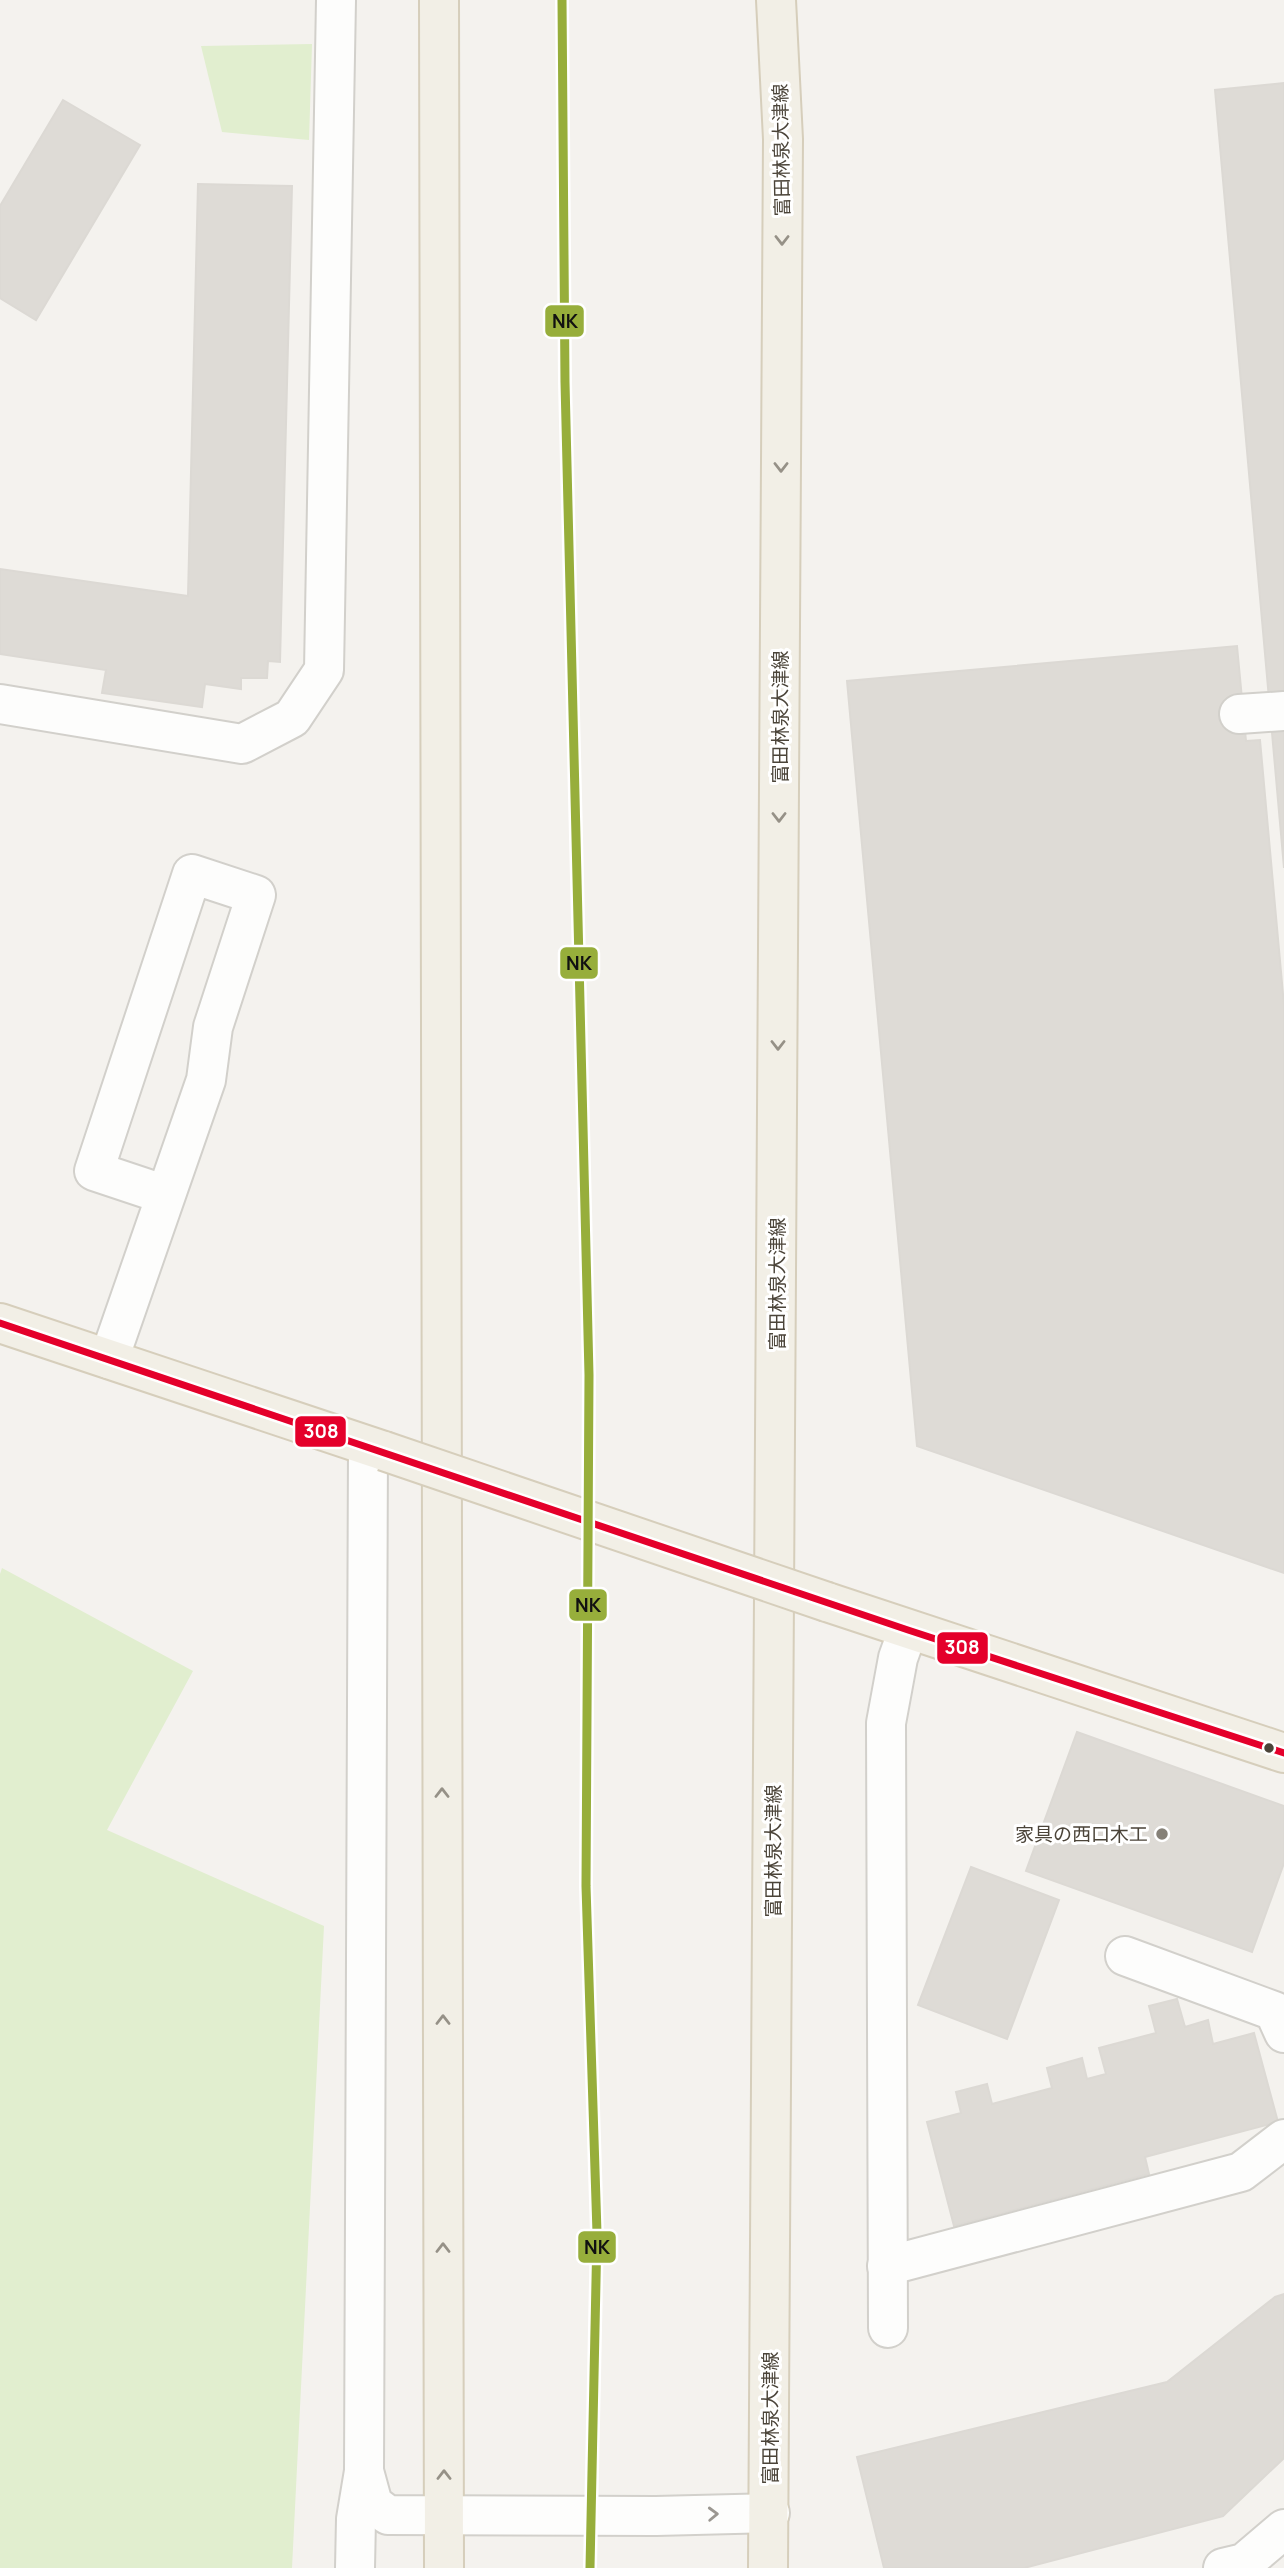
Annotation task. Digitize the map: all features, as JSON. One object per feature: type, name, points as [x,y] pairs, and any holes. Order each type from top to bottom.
[{"type":"main road","points":[[439,0],[444,2568]]},
{"type":"main road","name":"富田林泉大津線","points":[[768,2568],[783,139],[776,0]]},
{"type":"main road","points":[[783,139],[788,0]]},
{"type":"main road","points":[[7,1332],[109,1359],[908,1630],[1284,1753]]},
{"type":"street","points":[[0,704],[242,744],[292,718],[324,670],[336,0]]},
{"type":"street","points":[[1239,714],[1284,710]]},
{"type":"street","points":[[109,1359],[206,1080],[213,1027],[256,895],[192,874],[94,1171],[166,1195]]},
{"type":"street","points":[[355,2568],[356,2519],[364,2471],[376,1449]]},
{"type":"street","points":[[888,2328],[886,1723],[898,1658],[908,1630]]},
{"type":"street","points":[[1125,1956],[1274,2011],[1284,2033]]},
{"type":"street","points":[[887,2266],[1241,2172],[1284,2139]]},
{"type":"street","points":[[364,2471],[373,2504],[388,2515],[656,2516],[770,2513]]},
{"type":"street","points":[[1223,2568],[1244,2563],[1284,2529]]},
{"type":"green space","points":[[312,44],[309,140],[222,132],[201,46]]},
{"type":"green space","points":[[2,1568],[193,1671],[107,1830],[324,1926],[292,2568],[0,2568]]},
{"type":"building","points":[[1284,83],[1284,868],[1215,90]]},
{"type":"building","points":[[63,100],[140,145],[36,320],[0,298],[0,206]]},
{"type":"building","points":[[198,184],[292,186],[280,662],[268,661],[267,678],[241,678],[241,689],[205,684],[202,707],[102,693],[106,670],[0,654],[0,569],[188,596]]},
{"type":"building","points":[[1237,646],[1246,741],[1260,740],[1284,1005],[1284,1573],[917,1446],[847,681]]},
{"type":"building","name":"家具の西口木工","points":[[1077,1732],[1284,1806],[1284,1863],[1252,1952],[1026,1871]]},
{"type":"building","points":[[971,1867],[1059,1900],[1007,2039],[918,2005]]},
{"type":"building","points":[[1177,1999],[1185,2027],[1208,2020],[1213,2044],[1254,2033],[1278,2122],[1145,2157],[1149,2174],[954,2226],[927,2122],[961,2113],[956,2092],[987,2084],[992,2104],[1052,2088],[1047,2068],[1082,2058],[1087,2079],[1106,2074],[1099,2048],[1156,2033],[1149,2006]]},
{"type":"building","points":[[1284,2294],[1284,2458],[1223,2516],[1024,2568],[884,2568],[857,2457],[1167,2382],[1275,2297]]},
{"type":"transit line","name":"NK","points":[[562,0],[565,382],[589,1375],[586,1886],[597,2233],[590,2568]]},
{"type":"transit line","name":"308","points":[[0,1323],[908,1630],[1284,1753]]},
{"type":"place","name":"家具の西口木工","points":[[1162,1834]]}]
